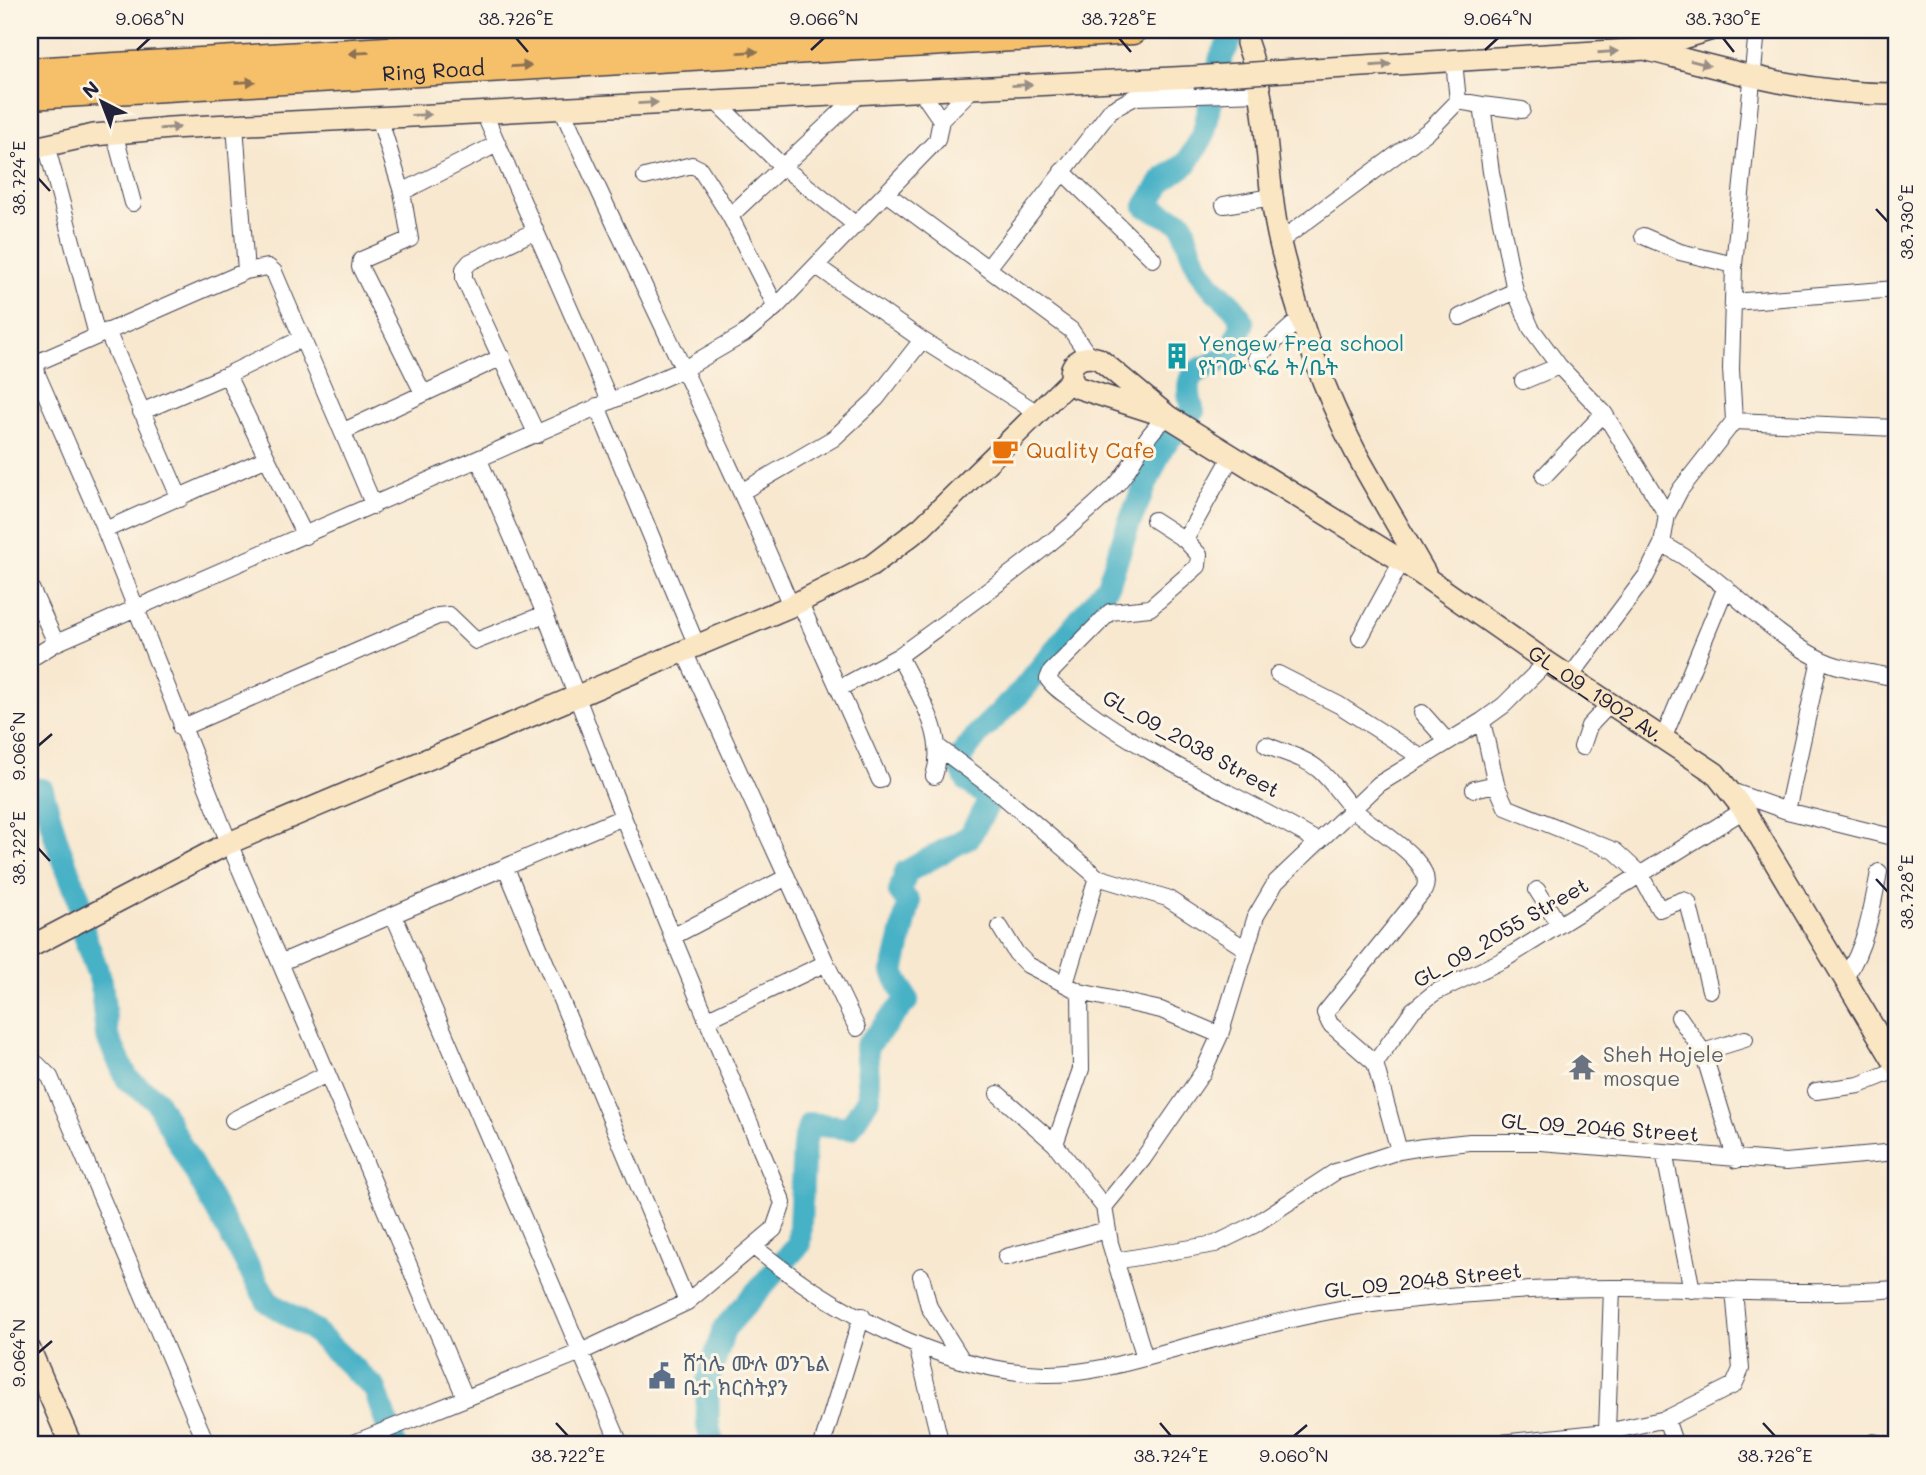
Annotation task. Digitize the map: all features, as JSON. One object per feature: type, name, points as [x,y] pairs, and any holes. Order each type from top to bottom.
[{"type":"highway","name":"Ring Road","points":[[30,72],[745,30]]},
{"type":"highway","name":"Ring Road","points":[[30,95],[1133,30]]},
{"type":"main road","points":[[38,147],[114,132],[713,99],[858,96],[1646,49],[1709,30]]},
{"type":"main road","points":[[1247,43],[1261,93],[1272,197],[1280,241],[1301,318],[1355,451],[1428,578]]},
{"type":"main road","points":[[1646,49],[1753,77],[1852,95],[1896,94]]},
{"type":"main road","points":[[1077,359],[1096,360],[1179,423],[1076,387],[1071,380],[1071,368],[1077,359]]},
{"type":"main road","points":[[1090,392],[1101,385],[1106,375],[1096,360]]},
{"type":"main road","points":[[30,947],[229,844],[691,649],[871,566],[922,527],[1071,380]]},
{"type":"main road","name":"GL_09_1902 Av.","points":[[1179,423],[1402,561],[1547,662],[1715,773],[1744,810],[1896,1067]]},
{"type":"main road","points":[[30,1350],[71,1445]]},
{"type":"street","points":[[1570,677],[1623,609],[1662,544],[1667,515],[1681,490],[1734,421],[1731,369],[1734,265],[1757,30]]},
{"type":"street","points":[[1280,241],[1432,129],[1458,101],[1454,61]]},
{"type":"street","points":[[30,659],[57,643],[684,369],[744,334],[818,267],[887,194],[936,140],[941,120],[974,87]]},
{"type":"street","points":[[921,91],[941,120]]},
{"type":"street","points":[[988,268],[1111,110],[1127,100],[1261,93]]},
{"type":"street","points":[[730,216],[858,96]]},
{"type":"street","points":[[713,99],[783,167],[856,225]]},
{"type":"street","points":[[1458,101],[1522,110]]},
{"type":"street","points":[[1482,105],[1491,172],[1515,291],[1539,342],[1604,413],[1667,515]]},
{"type":"street","points":[[561,107],[620,239],[795,603],[840,688],[880,780]]},
{"type":"street","points":[[483,111],[535,231],[603,404],[691,649],[787,877],[857,1028]]},
{"type":"street","points":[[379,117],[402,192],[410,239],[406,243],[368,254],[360,260],[360,267],[423,393]]},
{"type":"street","points":[[235,125],[246,271]]},
{"type":"street","points":[[114,132],[133,203]]},
{"type":"street","points":[[402,192],[497,144]]},
{"type":"street","points":[[38,147],[102,333],[180,499]]},
{"type":"street","points":[[645,177],[692,165],[700,169],[730,216],[776,307]]},
{"type":"street","points":[[1062,171],[1153,260]]},
{"type":"street","points":[[887,194],[1072,330],[1096,360]]},
{"type":"street","points":[[1224,205],[1272,197]]},
{"type":"street","points":[[535,231],[470,262],[464,269],[464,279],[537,435]]},
{"type":"street","points":[[1643,236],[1680,252],[1734,265]]},
{"type":"street","points":[[374,506],[274,272],[268,267],[246,271],[43,359],[35,367],[105,530],[229,844],[282,962],[465,1397]]},
{"type":"street","points":[[818,267],[922,340],[1036,412]]},
{"type":"street","points":[[1733,302],[1896,289]]},
{"type":"street","points":[[1460,317],[1515,291]]},
{"type":"street","points":[[1256,358],[1301,318]]},
{"type":"street","points":[[141,412],[303,338]]},
{"type":"street","points":[[743,491],[834,438],[876,398],[922,340]]},
{"type":"street","points":[[344,431],[502,358]]},
{"type":"street","points":[[1522,381],[1559,366]]},
{"type":"street","points":[[227,375],[304,536]]},
{"type":"street","points":[[1544,477],[1604,413]]},
{"type":"street","points":[[1734,421],[1896,428]]},
{"type":"street","points":[[840,688],[900,656],[1066,532],[1115,487],[1156,425],[1179,423]]},
{"type":"street","points":[[1154,520],[1185,540],[1233,454]]},
{"type":"street","points":[[105,530],[180,499],[267,458]]},
{"type":"street","points":[[349,1445],[581,1352],[687,1302],[755,1248],[774,1229],[783,1203],[622,817],[545,614],[479,460]]},
{"type":"street","name":"GL_09_2038 Street","points":[[1185,540],[1199,555],[1198,566],[1156,605],[1110,612],[1051,672],[1048,679],[1092,714],[1130,738],[1255,804],[1317,841]]},
{"type":"street","points":[[1662,544],[1687,556],[1792,641],[1820,659],[1896,678]]},
{"type":"street","points":[[1360,638],[1402,561]]},
{"type":"street","points":[[30,586],[57,643]]},
{"type":"street","points":[[1663,739],[1726,587]]},
{"type":"street","points":[[181,728],[438,616],[449,615],[476,640],[545,614]]},
{"type":"street","points":[[900,656],[944,751],[998,791],[1097,877],[1167,898],[1246,949]]},
{"type":"street","points":[[1787,811],[1820,659]]},
{"type":"street","points":[[1104,1207],[1143,1159],[1203,1072],[1220,1035],[1263,901],[1276,882],[1379,784],[1482,721],[1504,705],[1547,662]]},
{"type":"street","points":[[1278,674],[1339,705],[1422,758]]},
{"type":"street","points":[[1582,747],[1589,726],[1610,704]]},
{"type":"street","points":[[1422,713],[1447,741]]},
{"type":"street","points":[[1482,721],[1496,784],[1506,807],[1594,840],[1615,851],[1640,874],[1659,909],[1683,900],[1688,902],[1710,990]]},
{"type":"street","points":[[1266,745],[1318,769],[1351,808],[1416,860],[1427,874],[1428,881],[1325,1013],[1330,1024],[1375,1063],[1399,1151]]},
{"type":"street","points":[[934,776],[944,751]]},
{"type":"street","points":[[1474,789],[1496,784]]},
{"type":"street","points":[[1731,791],[1787,811],[1896,838]]},
{"type":"street","name":"GL_09_2055 Street","points":[[1375,1063],[1413,1010],[1434,993],[1503,960],[1744,810]]},
{"type":"street","points":[[282,962],[622,817]]},
{"type":"street","points":[[506,868],[687,1302]]},
{"type":"street","points":[[1845,978],[1855,963],[1864,938],[1879,872]]},
{"type":"street","points":[[672,937],[787,877]]},
{"type":"street","points":[[1055,1144],[1081,1069],[1073,988],[1097,877]]},
{"type":"street","points":[[1537,890],[1559,925]]},
{"type":"street","points":[[394,916],[618,1441],[597,1445]]},
{"type":"street","points":[[1000,927],[1016,953],[1028,965],[1073,988],[1161,1010],[1220,1035]]},
{"type":"street","points":[[706,1020],[826,963]]},
{"type":"street","points":[[1679,1017],[1703,1052],[1736,1160]]},
{"type":"street","points":[[1703,1052],[1745,1039]]},
{"type":"street","points":[[30,1066],[37,1064],[44,1068],[50,1077],[207,1445]]},
{"type":"street","points":[[1816,1091],[1859,1085],[1896,1067]]},
{"type":"street","points":[[233,1120],[327,1074]]},
{"type":"street","points":[[998,1094],[1055,1144],[1104,1207],[1115,1261],[1145,1358]]},
{"type":"street","name":"GL_09_2046 Street","points":[[1115,1261],[1229,1239],[1335,1172],[1399,1151],[1470,1142],[1541,1142],[1736,1160],[1797,1161],[1896,1152]]},
{"type":"street","points":[[1664,1152],[1692,1290]]},
{"type":"street","points":[[1006,1256],[1107,1230]]},
{"type":"street","name":"GL_09_2048 Street","points":[[755,1248],[799,1281],[917,1346],[962,1360],[1045,1374],[1082,1371],[1145,1358],[1329,1310],[1386,1303],[1612,1288],[1896,1289]]},
{"type":"street","points":[[921,1276],[929,1307],[962,1360]]},
{"type":"street","points":[[1607,1432],[1612,1288]]},
{"type":"street","points":[[1482,1445],[1607,1432],[1666,1419],[1734,1385],[1740,1377],[1741,1356],[1734,1290]]},
{"type":"street","points":[[822,1445],[862,1317]]},
{"type":"street","points":[[917,1346],[941,1445]]},
{"type":"street","points":[[1666,1419],[1675,1445]]},
{"type":"waterway","points":[[713,1445],[708,1426],[707,1384],[724,1329],[799,1244],[804,1144],[810,1124],[850,1128],[869,1097],[866,1047],[907,1000],[893,972],[909,903],[900,892],[906,872],[969,837],[991,799],[967,780],[958,760],[979,733],[1021,692],[1108,585],[1129,523],[1162,447],[1193,412],[1189,395],[1193,375],[1223,357],[1233,346],[1243,322],[1202,274],[1190,250],[1182,223],[1146,206],[1163,180],[1187,163],[1203,136],[1221,57],[1236,30]]},
{"type":"waterway","points":[[30,789],[42,790],[57,842],[79,899],[84,935],[101,981],[107,1036],[128,1080],[155,1099],[268,1302],[313,1330],[375,1389],[394,1445]]},
{"type":"place","name":"Yengew Frea school የነገው ፍሬ ት/ቤት","points":[[1177,356]]},
{"type":"place","name":"Quality Cafe","points":[[1005,451]]},
{"type":"place","name":"Sheh Hojele mosque","points":[[1582,1067]]},
{"type":"place","name":"ሸጎሌ ሙሉ ወንጌል ቤተ ክርስትያን","points":[[662,1376]]}]
